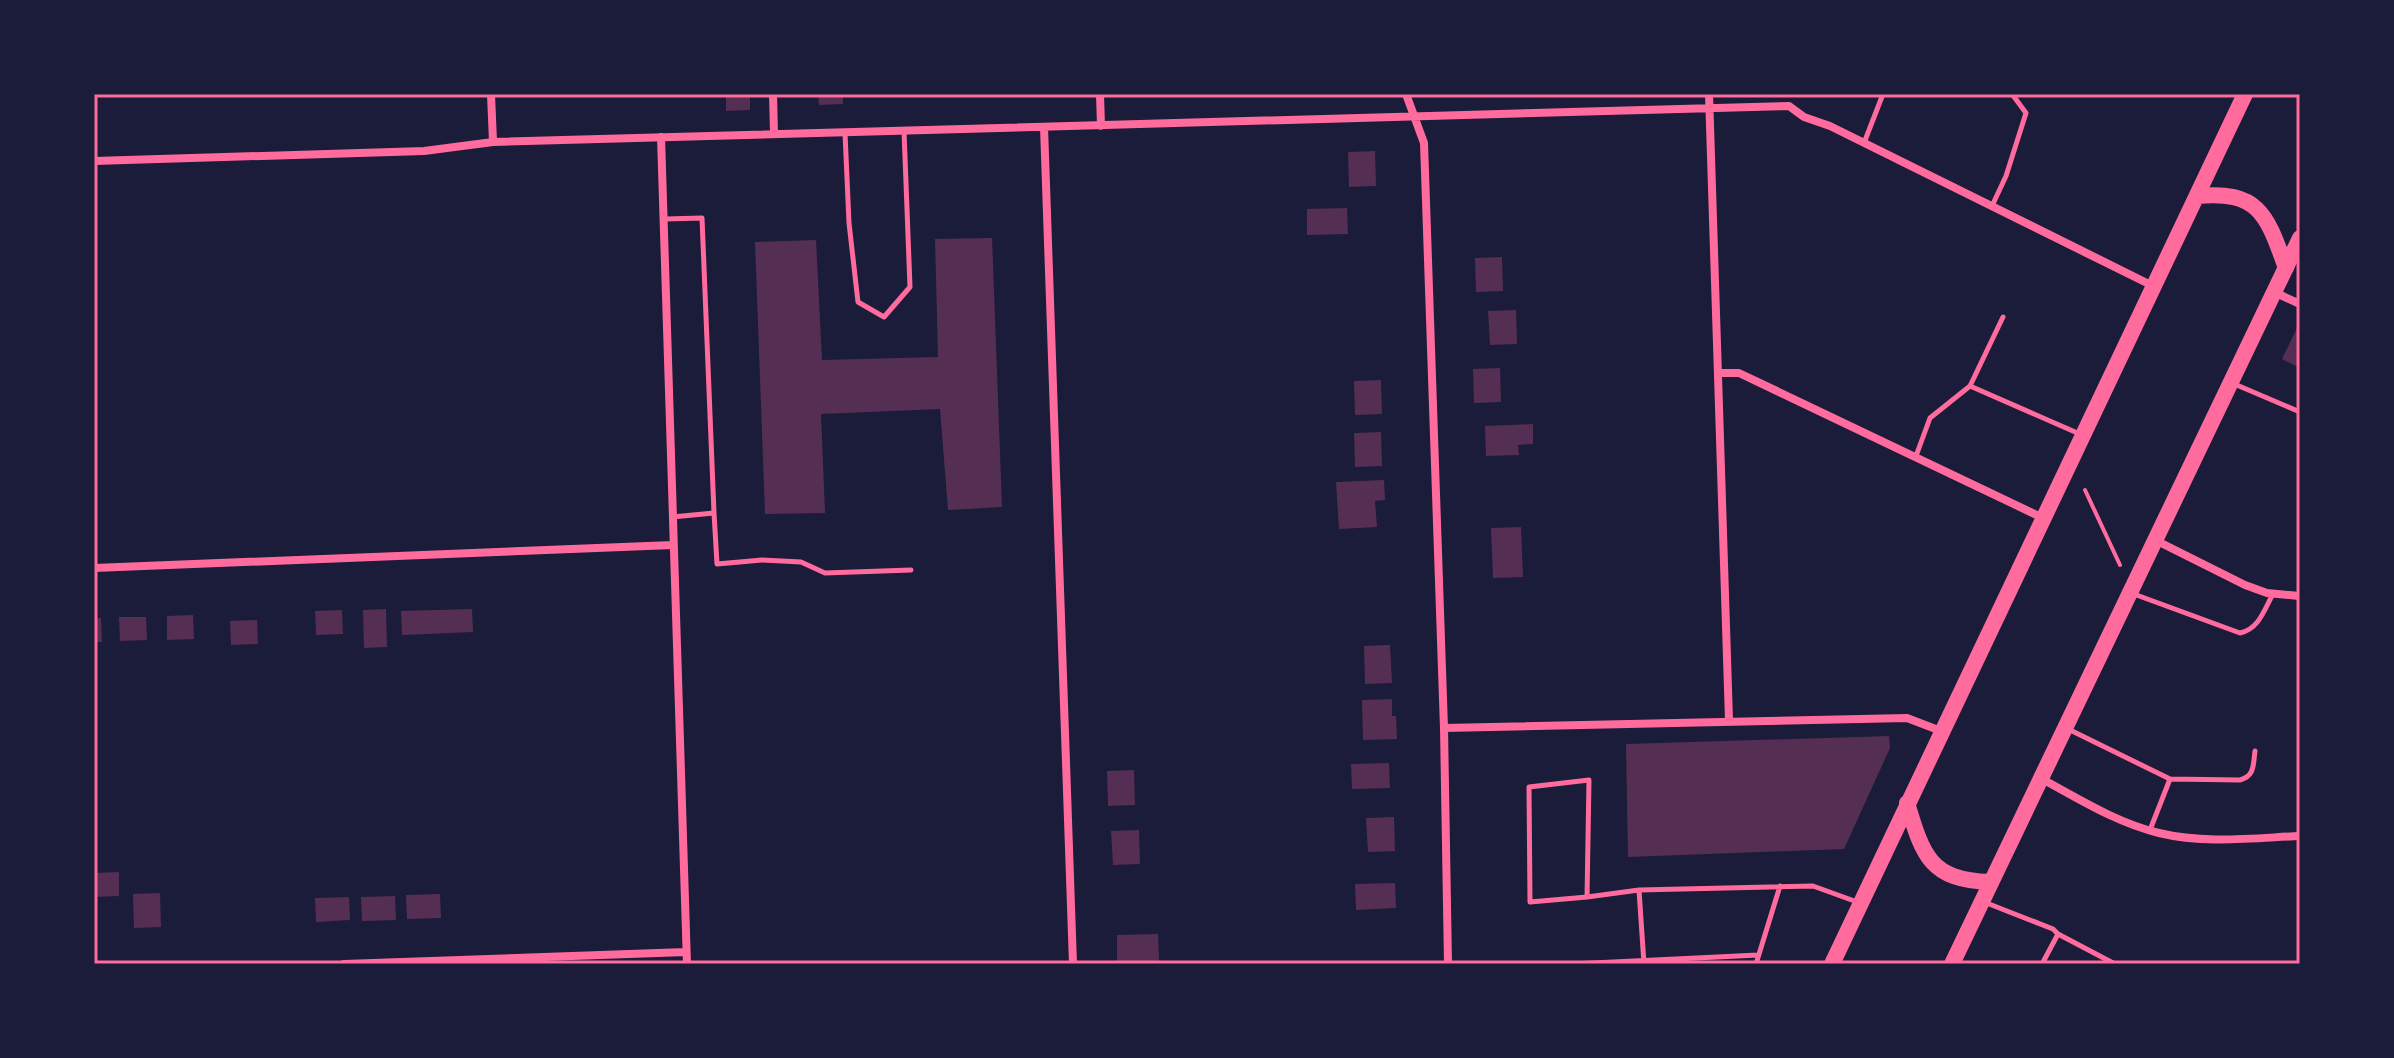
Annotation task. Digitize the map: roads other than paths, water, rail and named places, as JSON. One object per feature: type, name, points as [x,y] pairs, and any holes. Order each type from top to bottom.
[{"type":"main road","points":[[1832,964],[2245,94]]},
{"type":"main road","points":[[2197,196],[2220,194],[2248,201],[2272,229],[2286,268]]},
{"type":"main road","points":[[1952,964],[2300,238]]},
{"type":"main road","points":[[1907,803],[1917,837],[1927,856],[1940,870],[1954,878],[1990,882]]},
{"type":"street","points":[[491,94],[493,142]]},
{"type":"street","points":[[773,94],[774,134]]},
{"type":"street","points":[[1100,94],[1101,126]]},
{"type":"street","points":[[1406,94],[1424,143],[1444,728],[1448,964]]},
{"type":"street","points":[[1709,94],[1729,720]]},
{"type":"street","points":[[94,161],[424,151],[493,142],[1789,106],[1804,117],[1864,143],[2154,286]]},
{"type":"street","points":[[1044,127],[1073,964]]},
{"type":"street","points":[[661,137],[687,964]]},
{"type":"street","points":[[2276,293],[2300,304]]},
{"type":"street","points":[[1718,373],[1739,373],[2043,518]]},
{"type":"street","points":[[2155,539],[2245,585],[2273,594],[2300,596]]},
{"type":"street","points":[[94,568],[673,545]]},
{"type":"street","points":[[1444,728],[1907,718],[1941,731]]},
{"type":"street","points":[[2041,778],[2115,817],[2150,830],[2186,838],[2300,836]]},
{"type":"street","points":[[344,964],[686,952]]},
{"type":"lane","points":[[1864,143],[1883,94]]},
{"type":"lane","points":[[1992,206],[2006,176],[2026,113],[2012,94]]},
{"type":"lane","points":[[845,132],[849,223],[858,302],[884,317],[910,287],[904,131]]},
{"type":"lane","points":[[665,219],[702,218],[717,564],[762,560],[801,562],[825,573],[911,570]]},
{"type":"lane","points":[[1915,457],[1930,418],[1970,386],[2003,317]]},
{"type":"lane","points":[[2231,382],[2300,412]]},
{"type":"lane","points":[[1970,386],[2082,435]]},
{"type":"lane","points":[[671,517],[714,513]]},
{"type":"lane","points":[[2130,593],[2240,633],[2250,631],[2256,625],[2273,594]]},
{"type":"lane","points":[[2065,728],[2170,779],[2249,778],[2255,751]]},
{"type":"lane","points":[[2150,830],[2170,779]]},
{"type":"lane","points":[[1587,897],[1589,780],[1529,787],[1530,902],[1587,897],[1639,890],[1813,886],[1861,903]]},
{"type":"lane","points":[[1756,964],[1780,886]]},
{"type":"lane","points":[[1639,890],[1644,962]]},
{"type":"lane","points":[[1981,901],[2053,929],[2115,964]]},
{"type":"lane","points":[[2042,964],[2058,934]]},
{"type":"lane","points":[[1572,964],[1758,955]]}]
